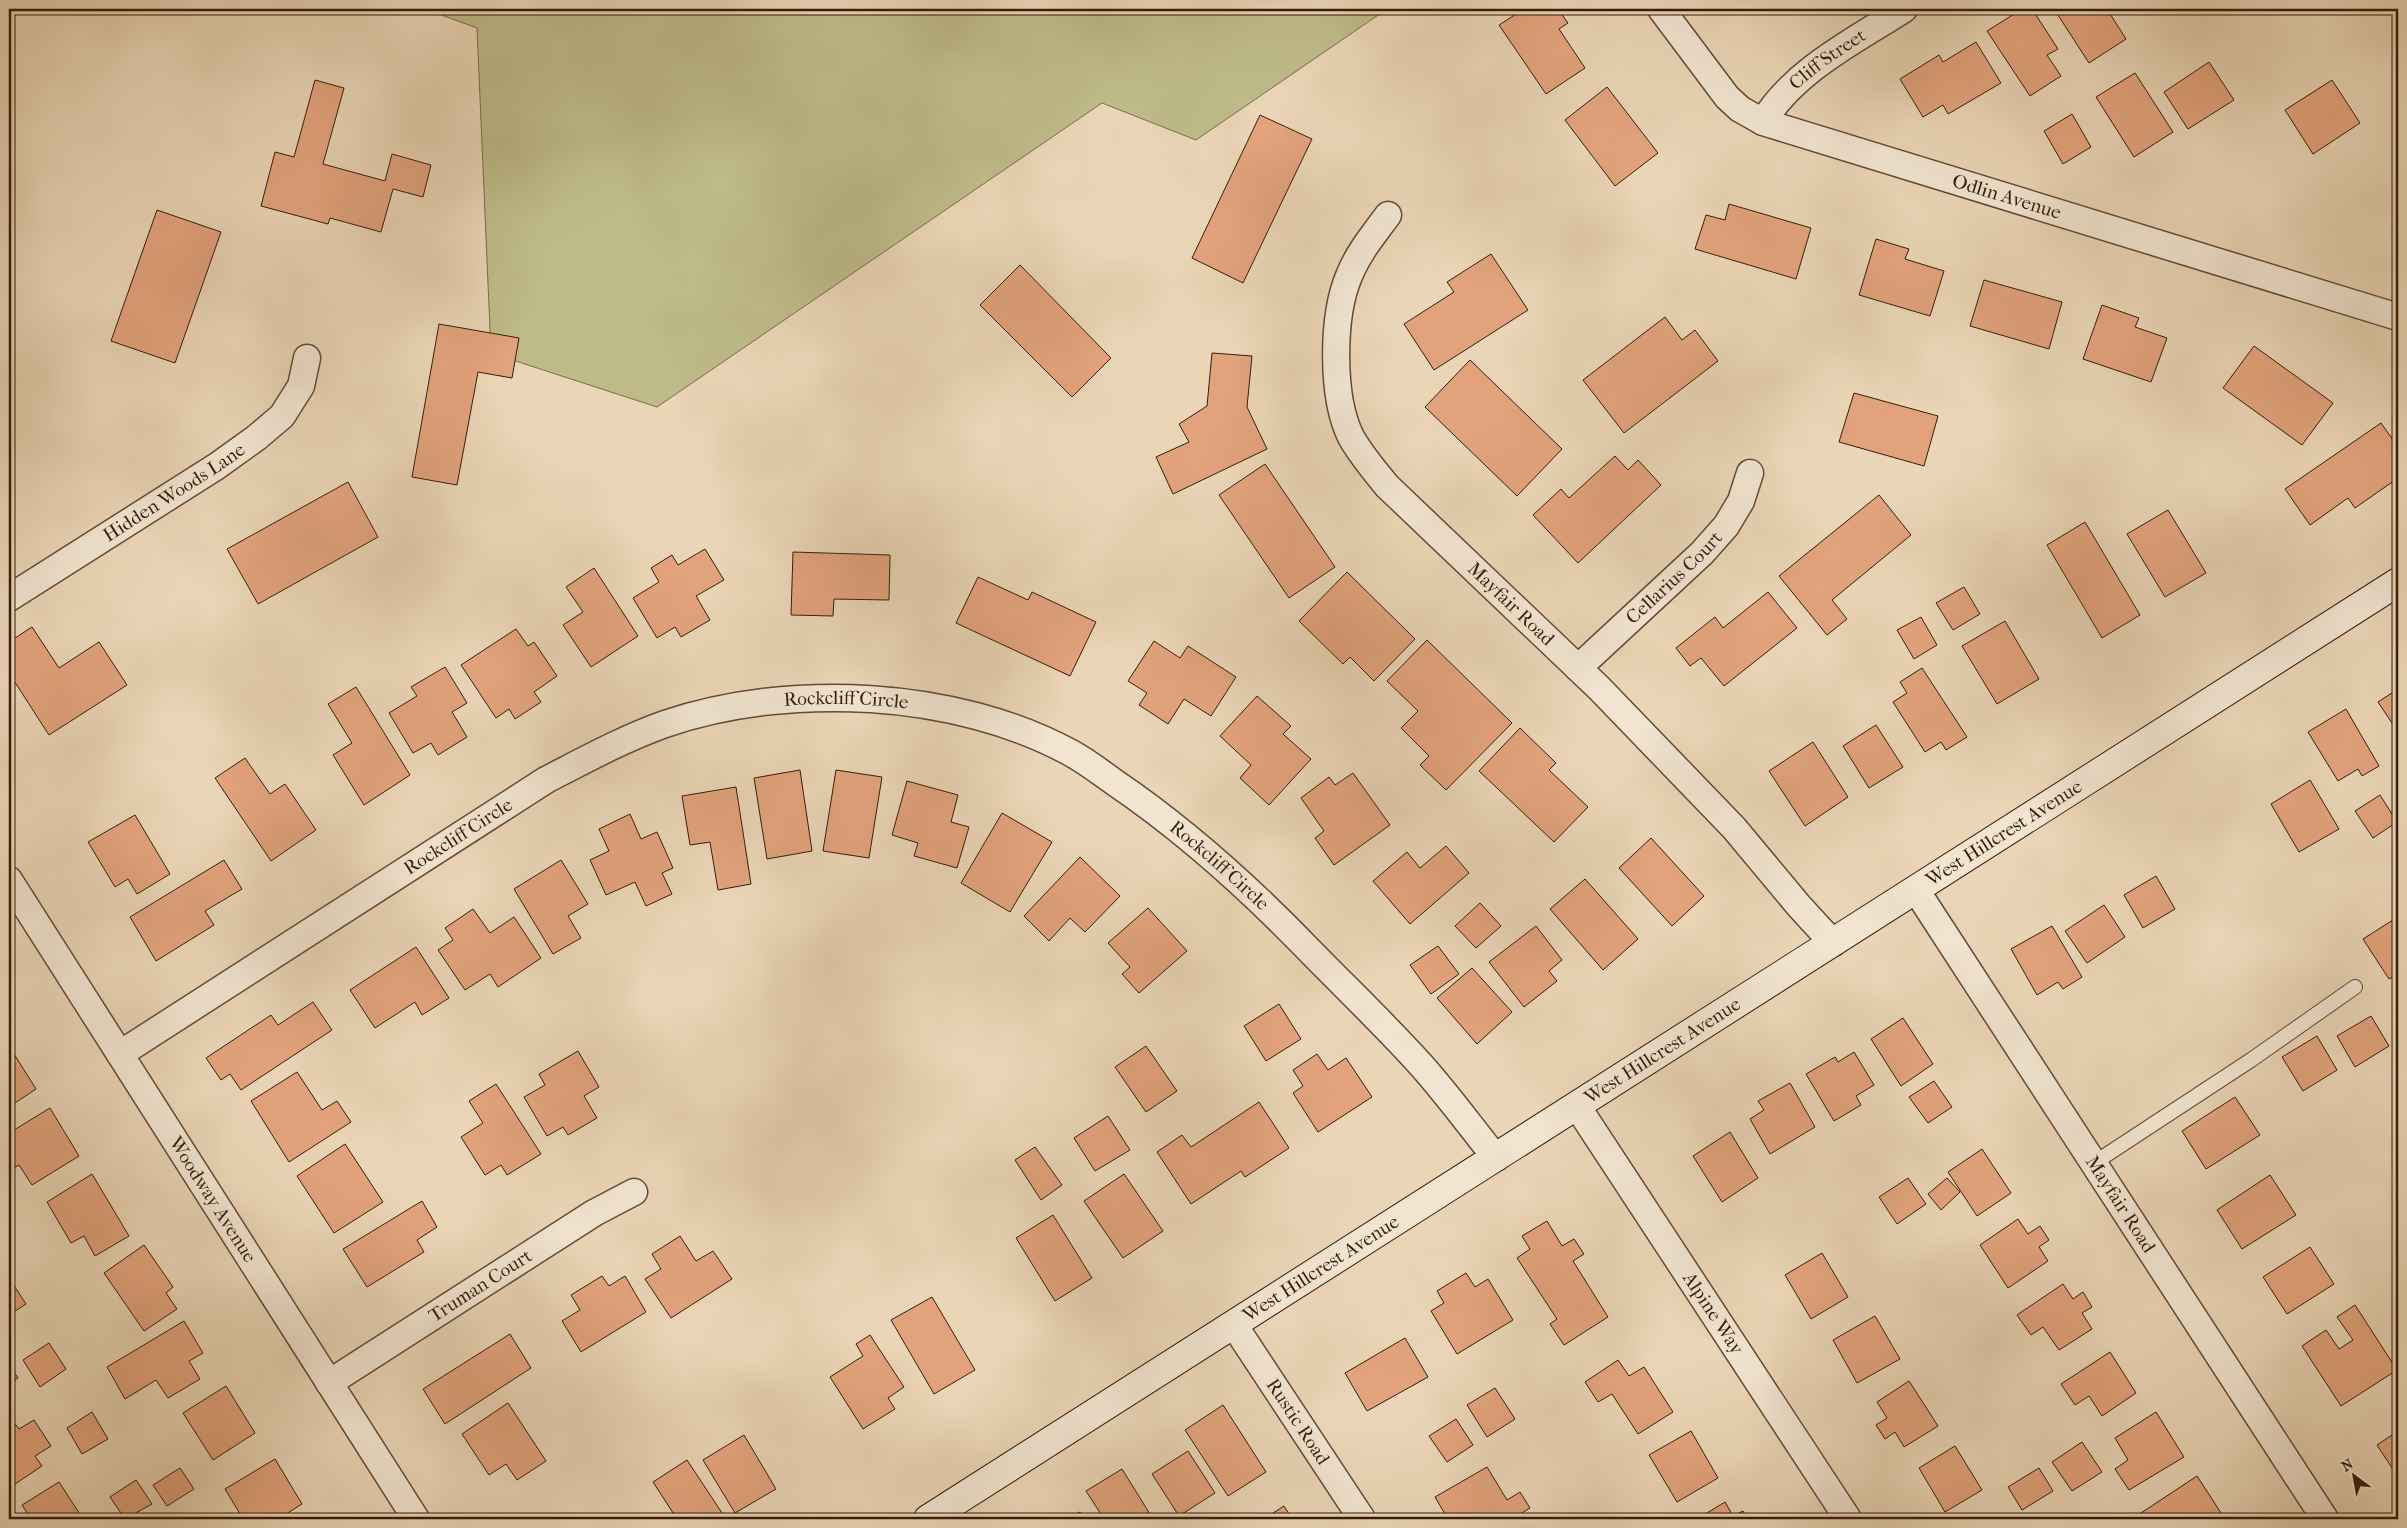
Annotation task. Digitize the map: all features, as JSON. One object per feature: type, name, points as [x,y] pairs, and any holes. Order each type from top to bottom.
[{"type":"street","name":"Odlin Avenue","points":[[1660,9],[1727,97],[1740,109],[1763,122],[2398,317]]},
{"type":"street","name":"Cliff Street","points":[[1763,122],[1786,91],[1808,72],[1904,9]]},
{"type":"street","name":"Mayfair Road","points":[[1388,214],[1361,252],[1348,276],[1341,301],[1336,332],[1337,376],[1344,415],[1351,436],[1366,461],[1387,486],[1599,688],[1734,828],[1799,906],[1833,943]]},
{"type":"street","name":"Hidden Woods Lane","points":[[9,598],[217,466],[256,438],[282,416],[300,386],[307,358]]},
{"type":"street","name":"Cellarius Court","points":[[1578,668],[1702,553],[1726,526],[1742,501],[1750,473]]},
{"type":"street","name":"West Hillcrest Avenue","points":[[928,1519],[2398,582]]},
{"type":"street","name":"Rockcliff Circle","points":[[120,1054],[546,780],[614,744],[665,724],[714,710],[752,703],[839,698],[903,701],[940,708],[1037,737],[1073,754],[1149,805],[1215,860],[1276,915],[1421,1065],[1496,1158]]},
{"type":"street","name":"Woodway Avenue","points":[[9,880],[416,1519]]},
{"type":"street","name":"Mayfair Road","points":[[1916,890],[2325,1519]]},
{"type":"street","name":"Alpine Way","points":[[1577,1106],[1848,1519]]},
{"type":"street","name":"Truman Court","points":[[329,1383],[594,1213],[634,1192]]},
{"type":"street","name":"Rustic Road","points":[[1234,1325],[1362,1519]]},
{"type":"lane","points":[[2094,1163],[2258,1055],[2355,986]]},
{"type":"shaded area","points":[[425,9],[1387,9],[1196,140],[1102,103],[657,407],[491,353],[477,28]]},
{"type":"building","points":[[1524,9],[1558,9],[1568,23],[1559,29],[1585,68],[1546,94],[1499,25]]},
{"type":"building","points":[[2022,9],[2032,9],[2058,49],[2047,55],[2061,76],[2030,96],[1987,31]]},
{"type":"building","points":[[2054,9],[2107,9],[2126,39],[2089,63]]},
{"type":"building","points":[[1976,42],[2001,83],[1948,114],[1943,105],[1923,117],[1900,79],[1939,55],[1943,62]]},
{"type":"building","points":[[2209,62],[2234,100],[2188,129],[2164,92]]},
{"type":"building","points":[[2135,73],[2173,132],[2134,157],[2096,97]]},
{"type":"building","points":[[315,80],[344,88],[323,164],[385,181],[392,154],[431,165],[423,197],[393,189],[381,232],[330,218],[328,224],[261,206],[275,152],[294,157]]},
{"type":"building","points":[[2332,80],[2360,123],[2313,154],[2285,110]]},
{"type":"building","points":[[1607,87],[1658,153],[1615,186],[1565,120]]},
{"type":"building","points":[[2072,114],[2091,147],[2063,164],[2044,131]]},
{"type":"building","points":[[1260,115],[1312,139],[1243,283],[1192,258]]},
{"type":"building","points":[[1729,204],[1811,228],[1796,279],[1695,249],[1706,215],[1725,220]]},
{"type":"building","points":[[157,210],[221,232],[175,363],[111,341]]},
{"type":"building","points":[[1876,239],[1909,249],[1905,259],[1944,271],[1930,316],[1859,295]]},
{"type":"building","points":[[1491,254],[1528,310],[1434,370],[1404,324],[1454,292],[1447,282]]},
{"type":"building","points":[[1020,265],[1111,358],[1072,397],[980,305]]},
{"type":"building","points":[[1984,280],[2062,302],[2049,349],[1970,326]]},
{"type":"building","points":[[2102,305],[2139,318],[2135,327],[2167,338],[2151,382],[2083,359]]},
{"type":"building","points":[[1665,317],[1682,340],[1695,330],[1718,361],[1624,433],[1583,380]]},
{"type":"building","points":[[439,324],[519,338],[512,378],[478,372],[457,485],[412,477]]},
{"type":"building","points":[[2254,346],[2333,403],[2302,445],[2223,388]]},
{"type":"building","points":[[1212,353],[1252,356],[1247,407],[1267,449],[1173,494],[1156,457],[1189,442],[1179,424],[1207,406]]},
{"type":"building","points":[[1470,360],[1562,449],[1517,496],[1425,407]]},
{"type":"building","points":[[1854,393],[1938,416],[1924,466],[1839,442]]},
{"type":"building","points":[[2381,423],[2398,447],[2398,478],[2355,508],[2348,498],[2310,525],[2285,489]]},
{"type":"building","points":[[1615,456],[1628,470],[1638,460],[1661,485],[1578,563],[1533,515],[1561,489],[1569,498]]},
{"type":"building","points":[[1265,464],[1335,567],[1289,598],[1219,495]]},
{"type":"building","points":[[348,482],[378,537],[258,604],[227,549]]},
{"type":"building","points":[[1879,495],[1911,535],[1832,600],[1847,619],[1827,635],[1779,576]]},
{"type":"building","points":[[2168,510],[2206,573],[2165,597],[2127,534]]},
{"type":"building","points":[[2085,522],[2140,615],[2102,638],[2047,545]]},
{"type":"building","points":[[705,549],[724,580],[696,596],[710,620],[681,637],[675,627],[657,638],[633,598],[659,582],[651,568],[672,555],[678,565]]},
{"type":"building","points":[[793,552],[890,555],[889,600],[834,599],[833,616],[791,615]]},
{"type":"building","points":[[594,568],[638,636],[591,667],[563,625],[583,612],[566,587]]},
{"type":"building","points":[[1347,572],[1415,639],[1374,681],[1350,657],[1343,664],[1299,621]]},
{"type":"building","points":[[978,577],[1028,600],[1032,592],[1096,622],[1070,676],[956,623]]},
{"type":"building","points":[[1964,587],[1980,614],[1953,630],[1936,603]]},
{"type":"building","points":[[1768,592],[1797,628],[1724,686],[1701,658],[1690,666],[1676,648],[1715,617],[1723,628]]},
{"type":"building","points":[[1921,617],[1937,645],[1914,659],[1897,630]]},
{"type":"building","points":[[2005,621],[2039,679],[1997,704],[1962,646]]},
{"type":"building","points":[[32,627],[59,668],[99,642],[127,685],[49,735],[9,673],[9,642]]},
{"type":"building","points":[[516,629],[528,646],[534,642],[557,676],[534,692],[541,702],[515,719],[509,709],[496,718],[461,665]]},
{"type":"building","points":[[1427,640],[1512,723],[1446,790],[1420,765],[1429,756],[1401,728],[1418,711],[1387,681]]},
{"type":"building","points":[[1154,641],[1180,658],[1188,646],[1236,677],[1211,716],[1184,699],[1168,724],[1139,705],[1147,693],[1128,681]]},
{"type":"building","points":[[445,667],[467,703],[452,712],[467,737],[438,755],[431,743],[413,753],[389,713],[417,696],[411,687]]},
{"type":"building","points":[[1922,668],[1967,737],[1946,750],[1941,742],[1925,752],[1893,702],[1907,693],[1900,682]]},
{"type":"building","points":[[356,687],[410,775],[364,805],[333,755],[352,743],[328,704]]},
{"type":"building","points":[[2398,689],[2398,732],[2378,702]]},
{"type":"building","points":[[1257,696],[1291,726],[1283,734],[1311,759],[1269,805],[1240,778],[1251,765],[1220,736]]},
{"type":"building","points":[[2346,709],[2379,766],[2362,776],[2358,769],[2338,781],[2308,732]]},
{"type":"building","points":[[1876,725],[1903,767],[1869,788],[1843,746]]},
{"type":"building","points":[[1520,728],[1556,763],[1549,770],[1588,807],[1554,842],[1479,771]]},
{"type":"building","points":[[1813,742],[1848,797],[1805,826],[1769,771]]},
{"type":"building","points":[[245,758],[270,794],[285,784],[316,830],[271,861],[215,778]]},
{"type":"building","points":[[800,770],[812,851],[767,859],[754,778]]},
{"type":"building","points":[[836,770],[882,777],[869,858],[823,851]]},
{"type":"building","points":[[1353,773],[1390,825],[1334,865],[1315,838],[1324,831],[1301,798],[1329,777],[1335,785]]},
{"type":"building","points":[[2310,780],[2339,829],[2299,852],[2271,804]]},
{"type":"building","points":[[907,781],[958,795],[951,822],[969,827],[957,868],[914,856],[918,843],[892,835]]},
{"type":"building","points":[[736,787],[751,884],[718,890],[710,842],[690,845],[682,796]]},
{"type":"building","points":[[2380,795],[2397,822],[2373,838],[2355,811]]},
{"type":"building","points":[[1002,813],[1052,842],[1010,912],[961,883]]},
{"type":"building","points":[[630,814],[641,839],[657,832],[673,868],[662,873],[672,894],[646,906],[635,882],[606,895],[590,860],[609,851],[599,829]]},
{"type":"building","points":[[135,815],[170,874],[137,894],[128,879],[115,887],[88,842]]},
{"type":"building","points":[[1651,838],[1704,896],[1672,926],[1619,868]]},
{"type":"building","points":[[1446,846],[1469,873],[1410,924],[1373,881],[1407,852],[1420,868]]},
{"type":"building","points":[[1080,857],[1120,896],[1085,932],[1070,918],[1049,941],[1024,916]]},
{"type":"building","points":[[224,860],[242,889],[205,911],[214,925],[156,961],[130,917]]},
{"type":"building","points":[[561,860],[588,904],[568,916],[581,938],[553,954],[514,889]]},
{"type":"building","points":[[2156,876],[2175,909],[2143,928],[2124,895]]},
{"type":"building","points":[[1585,879],[1638,939],[1603,970],[1550,909]]},
{"type":"building","points":[[1480,903],[1501,926],[1476,948],[1455,926]]},
{"type":"building","points":[[2104,905],[2125,937],[2087,963],[2065,931]]},
{"type":"building","points":[[1148,908],[1187,951],[1139,993],[1122,974],[1130,967],[1108,943]]},
{"type":"building","points":[[473,909],[490,933],[514,917],[541,958],[498,987],[490,974],[465,990],[438,950],[453,940],[445,928]]},
{"type":"building","points":[[2396,918],[2398,921],[2398,974],[2389,979],[2363,939]]},
{"type":"building","points":[[1536,926],[1562,960],[1549,971],[1557,981],[1524,1007],[1489,962]]},
{"type":"building","points":[[2052,926],[2082,977],[2063,989],[2058,982],[2037,995],[2011,949]]},
{"type":"building","points":[[1438,946],[1459,974],[1431,994],[1410,965]]},
{"type":"building","points":[[416,947],[449,998],[422,1015],[415,1002],[375,1028],[350,990]]},
{"type":"building","points":[[1472,968],[1512,1012],[1477,1044],[1437,998]]},
{"type":"building","points":[[313,1002],[332,1030],[241,1090],[230,1074],[221,1080],[206,1058],[271,1015],[278,1025]]},
{"type":"building","points":[[1279,1004],[1301,1039],[1266,1061],[1244,1026]]},
{"type":"building","points":[[2371,1016],[2389,1046],[2355,1067],[2337,1036]]},
{"type":"building","points":[[1903,1018],[1933,1064],[1901,1086],[1871,1039]]},
{"type":"building","points":[[2317,1036],[2337,1070],[2303,1091],[2282,1057]]},
{"type":"building","points":[[9,1046],[36,1089],[9,1107]]},
{"type":"building","points":[[1146,1046],[1177,1091],[1146,1112],[1115,1067]]},
{"type":"building","points":[[578,1051],[599,1087],[584,1096],[597,1118],[568,1135],[563,1127],[547,1136],[524,1097],[545,1085],[539,1074]]},
{"type":"building","points":[[1854,1052],[1874,1085],[1856,1096],[1861,1105],[1834,1121],[1806,1074],[1835,1057],[1838,1062]]},
{"type":"building","points":[[1317,1054],[1328,1070],[1346,1058],[1372,1097],[1318,1132],[1293,1093],[1303,1086],[1293,1070]]},
{"type":"building","points":[[297,1072],[322,1110],[337,1101],[351,1122],[289,1162],[251,1101]]},
{"type":"building","points":[[1934,1081],[1952,1107],[1928,1123],[1909,1097]]},
{"type":"building","points":[[1790,1083],[1815,1127],[1770,1154],[1750,1119],[1764,1110],[1758,1101]]},
{"type":"building","points":[[496,1084],[541,1154],[507,1175],[501,1165],[485,1175],[461,1137],[483,1123],[469,1101]]},
{"type":"building","points":[[2235,1097],[2260,1135],[2206,1169],[2182,1131]]},
{"type":"building","points":[[1259,1102],[1289,1148],[1245,1177],[1241,1171],[1191,1204],[1157,1152],[1182,1135],[1191,1147]]},
{"type":"building","points":[[50,1108],[79,1156],[32,1185],[19,1165],[9,1171],[9,1133]]},
{"type":"building","points":[[1108,1116],[1130,1150],[1095,1171],[1074,1138]]},
{"type":"building","points":[[1730,1132],[1758,1178],[1722,1202],[1693,1156]]},
{"type":"building","points":[[345,1144],[383,1202],[334,1233],[297,1176]]},
{"type":"building","points":[[1035,1147],[1062,1185],[1041,1200],[1015,1160]]},
{"type":"building","points":[[1982,1149],[2011,1193],[1977,1216],[1948,1172]]},
{"type":"building","points":[[92,1174],[129,1236],[95,1256],[84,1236],[71,1243],[47,1202]]},
{"type":"building","points":[[1124,1174],[1163,1231],[1123,1258],[1084,1201]]},
{"type":"building","points":[[2270,1175],[2296,1215],[2242,1249],[2217,1210]]},
{"type":"building","points":[[1908,1178],[1926,1204],[1897,1224],[1879,1197]]},
{"type":"building","points":[[1947,1178],[1960,1192],[1941,1210],[1928,1194]]},
{"type":"building","points":[[422,1201],[437,1227],[417,1240],[424,1252],[367,1287],[343,1249]]},
{"type":"building","points":[[1053,1215],[1092,1278],[1055,1301],[1016,1238]]},
{"type":"building","points":[[2018,1219],[2028,1234],[2040,1226],[2049,1240],[2039,1247],[2048,1261],[2008,1288],[1980,1245]]},
{"type":"building","points":[[1547,1221],[1562,1246],[1574,1239],[1584,1254],[1573,1261],[1608,1317],[1564,1345],[1550,1324],[1557,1319],[1517,1258],[1530,1249],[1522,1236]]},
{"type":"building","points":[[680,1236],[696,1261],[713,1251],[732,1279],[671,1318],[645,1279],[661,1269],[652,1254]]},
{"type":"building","points":[[144,1245],[173,1287],[166,1293],[177,1309],[144,1331],[104,1273]]},
{"type":"building","points":[[2310,1247],[2334,1284],[2287,1314],[2263,1277]]},
{"type":"building","points":[[1822,1253],[1848,1297],[1811,1319],[1785,1275]]},
{"type":"building","points":[[1466,1273],[1475,1287],[1488,1279],[1513,1320],[1457,1354],[1431,1311],[1444,1303],[1437,1291]]},
{"type":"building","points":[[602,1276],[609,1286],[625,1276],[646,1312],[581,1352],[562,1321],[580,1310],[571,1295]]},
{"type":"building","points":[[9,1278],[26,1304],[9,1315]]},
{"type":"building","points":[[2063,1284],[2073,1299],[2083,1292],[2092,1307],[2082,1313],[2092,1329],[2059,1350],[2043,1327],[2031,1335],[2017,1315]]},
{"type":"building","points":[[932,1297],[975,1370],[934,1394],[891,1320]]},
{"type":"building","points":[[2355,1305],[2397,1370],[2341,1406],[2302,1346],[2326,1330],[2339,1349],[2353,1340],[2337,1317]]},
{"type":"building","points":[[1875,1316],[1900,1359],[1857,1383],[1833,1340]]},
{"type":"building","points":[[184,1321],[203,1353],[189,1361],[200,1379],[168,1398],[156,1380],[125,1399],[107,1367]]},
{"type":"building","points":[[510,1334],[531,1368],[445,1424],[423,1389]]},
{"type":"building","points":[[870,1335],[904,1387],[888,1398],[895,1409],[863,1429],[830,1377],[863,1356],[856,1344]]},
{"type":"building","points":[[1405,1338],[1428,1377],[1367,1411],[1345,1373]]},
{"type":"building","points":[[49,1343],[66,1369],[40,1387],[23,1360]]},
{"type":"building","points":[[2110,1352],[2136,1393],[2102,1416],[2089,1396],[2075,1405],[2061,1384]]},
{"type":"building","points":[[1618,1360],[1629,1376],[1644,1367],[1673,1412],[1638,1434],[1612,1394],[1598,1402],[1585,1382]]},
{"type":"building","points":[[9,1364],[18,1378],[9,1384]]},
{"type":"building","points":[[1909,1381],[1938,1426],[1904,1447],[1895,1432],[1885,1439],[1876,1425],[1887,1418],[1877,1402]]},
{"type":"building","points":[[226,1386],[255,1433],[213,1460],[183,1413]]},
{"type":"building","points":[[1495,1388],[1515,1419],[1487,1437],[1467,1405]]},
{"type":"building","points":[[508,1403],[546,1461],[517,1480],[506,1464],[489,1475],[462,1434]]},
{"type":"building","points":[[1223,1405],[1266,1472],[1228,1496],[1185,1430]]},
{"type":"building","points":[[92,1412],[108,1439],[82,1454],[67,1428]]},
{"type":"building","points":[[2156,1412],[2184,1457],[2129,1490],[2115,1469],[2128,1460],[2115,1438]]},
{"type":"building","points":[[9,1416],[19,1429],[34,1420],[51,1446],[35,1456],[42,1466],[9,1488]]},
{"type":"building","points":[[1456,1419],[1473,1445],[1447,1462],[1429,1436]]},
{"type":"building","points":[[1691,1431],[1718,1478],[1677,1502],[1649,1455]]},
{"type":"building","points":[[2398,1431],[2398,1477],[2377,1445]]},
{"type":"building","points":[[744,1435],[776,1489],[735,1513],[703,1460]]},
{"type":"building","points":[[2082,1442],[2102,1472],[2072,1491],[2052,1462]]},
{"type":"building","points":[[1955,1446],[1982,1490],[1945,1512],[1919,1468]]},
{"type":"building","points":[[1188,1451],[1215,1493],[1179,1516],[1152,1474]]},
{"type":"building","points":[[275,1459],[302,1504],[278,1519],[243,1519],[225,1489]]},
{"type":"building","points":[[687,1460],[726,1519],[677,1519],[653,1482]]},
{"type":"building","points":[[1487,1467],[1507,1500],[1520,1492],[1530,1508],[1517,1516],[1519,1519],[1448,1519],[1435,1497]]},
{"type":"building","points":[[180,1468],[194,1489],[167,1506],[153,1485]]},
{"type":"building","points":[[2039,1468],[2053,1491],[2022,1510],[2008,1487]]},
{"type":"building","points":[[1122,1469],[1153,1519],[1104,1519],[1086,1491]]},
{"type":"building","points":[[2197,1476],[2225,1519],[2137,1519],[2135,1517]]},
{"type":"building","points":[[136,1480],[152,1504],[125,1519],[110,1497]]},
{"type":"building","points":[[59,1482],[83,1519],[31,1519],[22,1505]]},
{"type":"building","points":[[1725,1502],[1733,1516],[1743,1511],[1748,1519],[1697,1519]]},
{"type":"building","points":[[1284,1506],[1292,1519],[1264,1519]]},
{"type":"building","points":[[1080,1512],[1084,1519],[1067,1519]]}]
